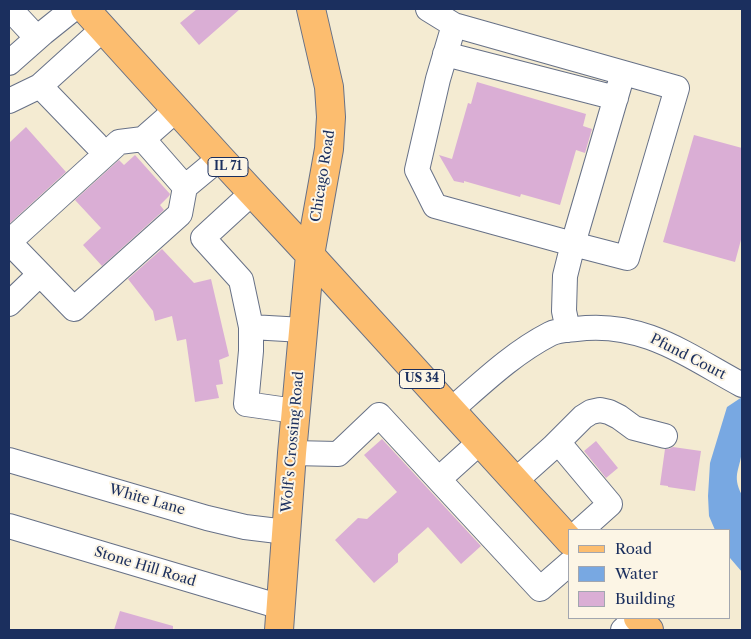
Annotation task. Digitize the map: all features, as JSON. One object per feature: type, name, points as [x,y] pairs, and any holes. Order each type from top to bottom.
[{"type":"main road","name":"IL 71","points":[[85,9],[310,255]]},
{"type":"main road","name":"Chicago Road","points":[[310,255],[329,149],[331,117],[329,87],[311,9]]},
{"type":"main road","name":"Wolf's Crossing Road","points":[[280,619],[302,330],[310,255]]},
{"type":"main road","name":"US 34","points":[[310,255],[568,539]]},
{"type":"main road","points":[[638,619],[649,630]]},
{"type":"street","points":[[10,9],[37,38]]},
{"type":"street","points":[[9,63],[73,9]]},
{"type":"street","points":[[428,9],[454,25],[677,88],[626,258],[435,206],[417,170],[438,79],[454,25]]},
{"type":"street","points":[[9,101],[40,86],[103,30]]},
{"type":"street","points":[[445,54],[616,98]]},
{"type":"street","points":[[568,330],[564,311],[565,276],[623,73]]},
{"type":"street","points":[[40,86],[96,144]]},
{"type":"street","points":[[176,110],[142,139],[119,142],[9,242],[74,309],[180,214],[185,188],[220,158]]},
{"type":"street","points":[[142,139],[185,188]]},
{"type":"street","points":[[252,193],[203,238],[241,280],[251,327],[251,351],[246,404],[296,411]]},
{"type":"street","points":[[9,304],[40,274]]},
{"type":"street","points":[[251,327],[302,330]]},
{"type":"street","name":"Pfund Court","points":[[451,410],[496,370],[522,351],[552,333],[589,328],[610,328],[638,333],[676,348],[740,384]]},
{"type":"street","points":[[515,481],[591,412],[600,410],[609,412],[634,428],[665,436]]},
{"type":"street","points":[[292,453],[338,454],[379,415],[540,589],[568,565]]},
{"type":"street","points":[[439,479],[480,442]]},
{"type":"street","points":[[558,442],[610,504],[601,510],[582,529]]},
{"type":"street","name":"White Lane","points":[[9,460],[208,518],[245,527],[286,532]]},
{"type":"street","name":"Stone Hill Road","points":[[9,526],[280,619]]},
{"type":"street","points":[[623,630],[636,619]]},
{"type":"water","points":[[742,397],[743,443],[737,482],[742,495],[742,572],[731,559],[731,529],[715,529],[709,516],[710,463],[727,407]]},
{"type":"building","points":[[197,9],[240,9],[199,45],[180,23]]},
{"type":"building","points":[[477,82],[586,114],[583,126],[592,129],[585,153],[576,150],[560,205],[521,194],[520,197],[464,181],[464,183],[454,181],[439,155],[452,159],[468,103],[471,104]]},
{"type":"building","points":[[26,127],[66,172],[9,224],[9,143]]},
{"type":"building","points":[[694,135],[742,148],[742,236],[735,262],[663,242]]},
{"type":"building","points":[[135,155],[170,194],[160,205],[164,210],[102,266],[83,245],[101,228],[75,200],[119,160],[124,165]]},
{"type":"building","points":[[162,249],[194,283],[211,279],[229,356],[219,360],[223,384],[216,385],[219,398],[195,402],[186,339],[177,341],[172,316],[155,321],[153,311],[128,279]]},
{"type":"building","points":[[382,439],[481,546],[461,564],[428,527],[398,554],[398,562],[374,583],[335,540],[358,518],[367,519],[397,492],[364,455]]},
{"type":"building","points":[[596,441],[618,468],[606,478],[584,451]]},
{"type":"building","points":[[673,447],[701,451],[695,491],[660,485],[665,449]]},
{"type":"building","points":[[120,611],[173,626],[173,630],[114,630]]}]
